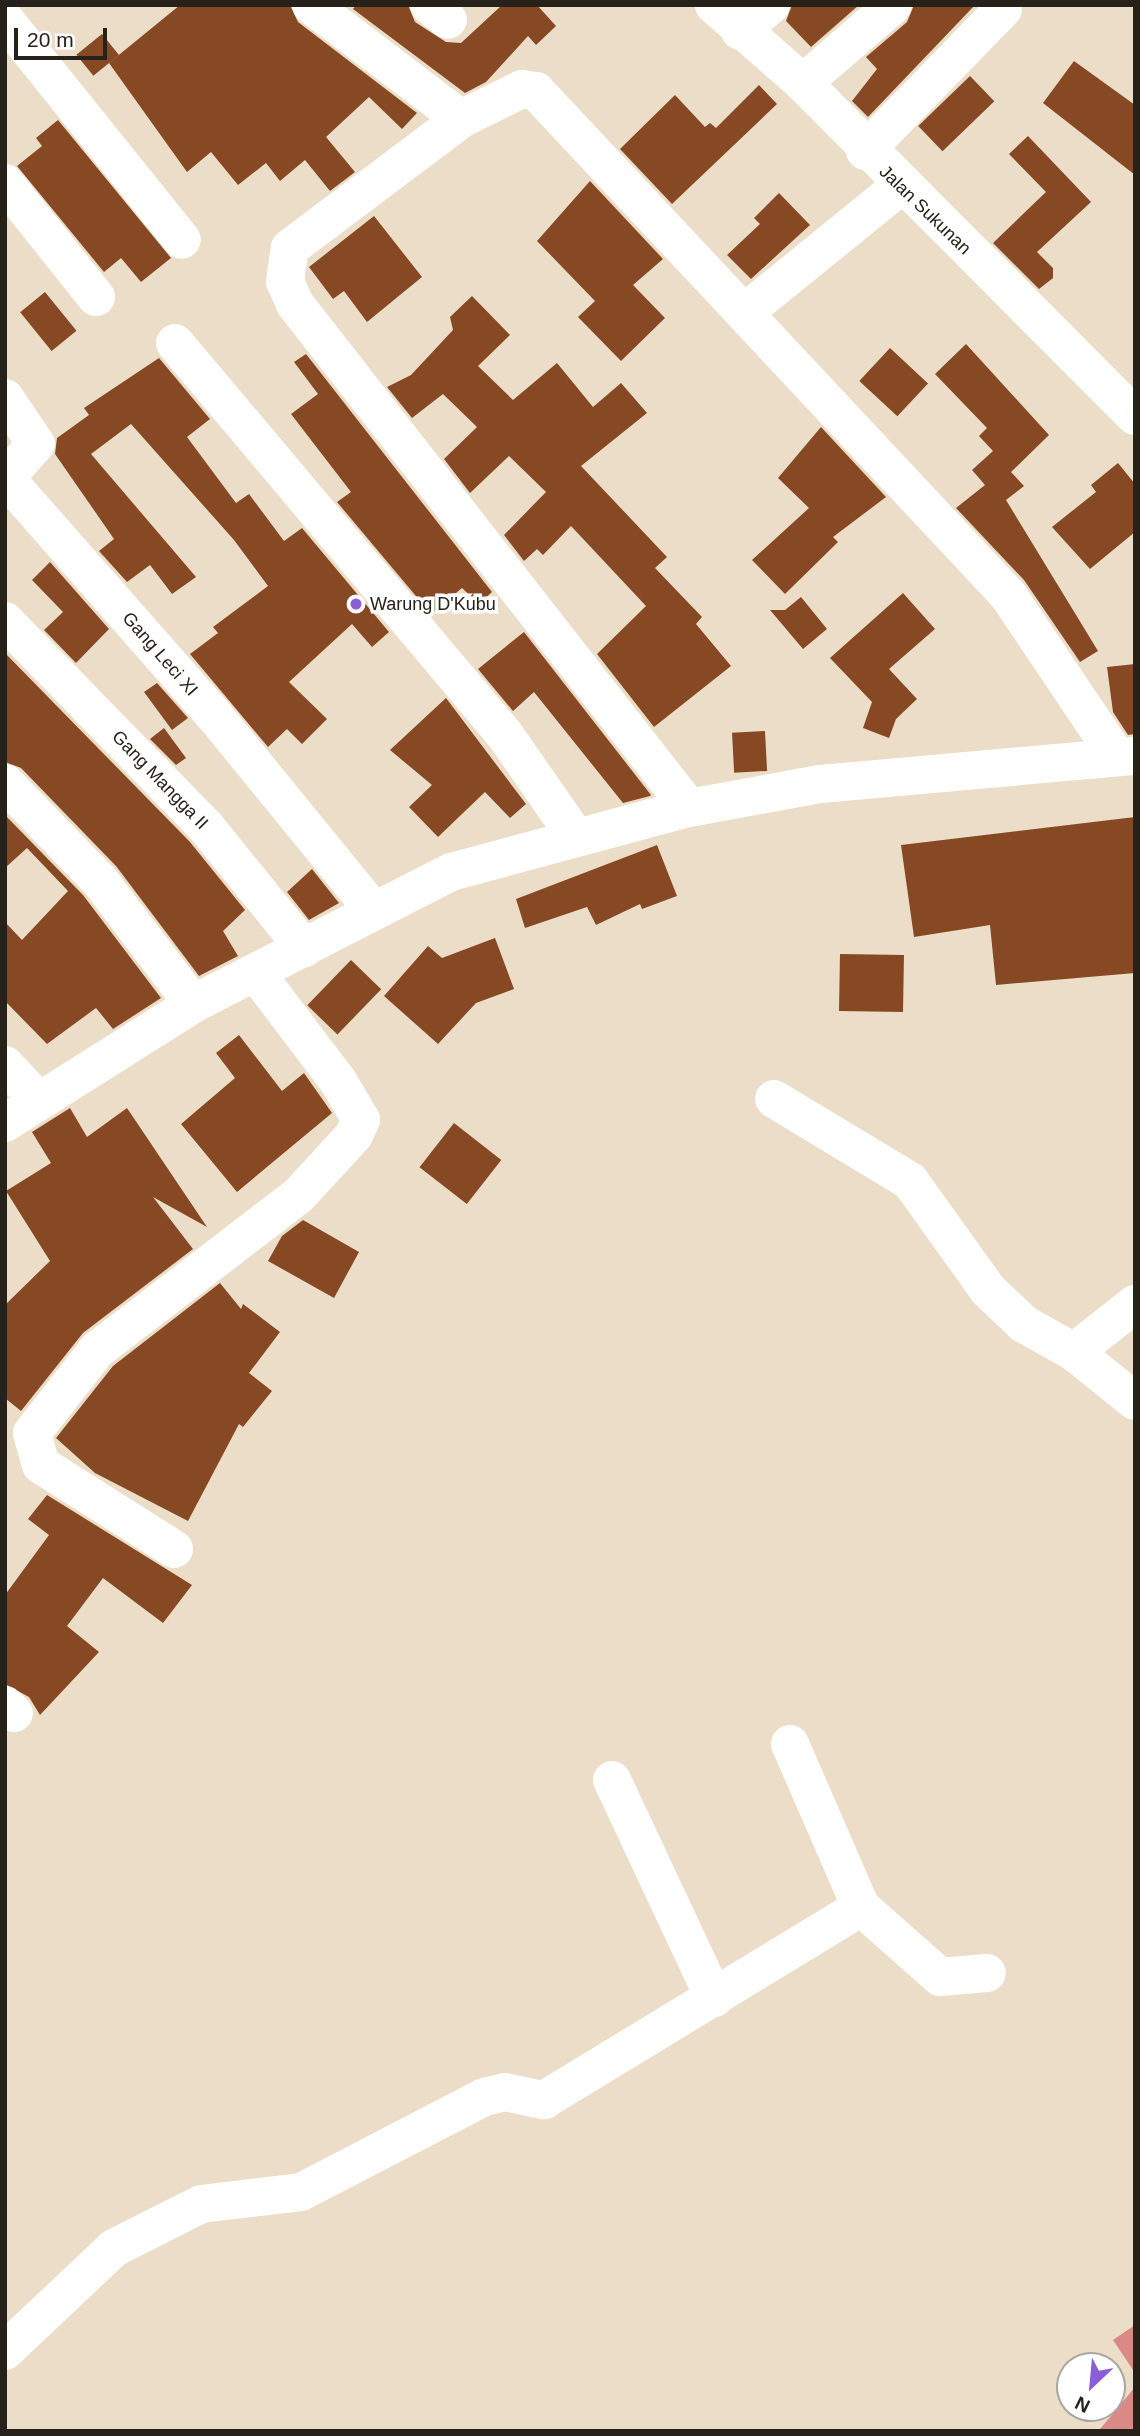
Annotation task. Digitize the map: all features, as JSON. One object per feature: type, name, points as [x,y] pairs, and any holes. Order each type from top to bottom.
[{"type":"street","points":[[311,5],[461,120]]},
{"type":"street","points":[[727,18],[771,5]]},
{"type":"street","points":[[803,83],[893,5]]},
{"type":"street","points":[[865,152],[1003,9]]},
{"type":"street","name":"Jalan Sukunan","points":[[727,18],[803,83],[865,152],[1130,402]]},
{"type":"street","points":[[12,19],[182,240]]},
{"type":"street","points":[[689,808],[295,304],[285,282],[290,248],[461,120],[503,95],[536,91],[1008,595],[1126,756]]},
{"type":"street","points":[[5,183],[96,297]]},
{"type":"street","points":[[744,313],[900,186]]},
{"type":"street","points":[[175,342],[505,735],[576,837]]},
{"type":"street","name":"Gang Leci XI","points":[[5,398],[36,444],[10,473],[10,483],[214,715],[374,911]]},
{"type":"street","name":"Gang Mangga II","points":[[5,621],[206,827],[304,948]]},
{"type":"street","points":[[5,1123],[37,1099],[193,1004],[451,872],[689,808],[876,777],[1126,756]]},
{"type":"street","points":[[5,783],[100,881],[193,1004]]},
{"type":"street","points":[[174,1549],[41,1465],[32,1433],[97,1350],[298,1196],[358,1127],[361,1120],[338,1081],[257,973]]},
{"type":"street","points":[[5,1065],[37,1099]]},
{"type":"street","points":[[774,1099],[910,1181],[988,1290],[1024,1324],[1074,1352],[1135,1401]]},
{"type":"street","points":[[1074,1352],[1135,1304]]},
{"type":"street","points":[[790,1744],[861,1907],[940,1977],[986,1973]]},
{"type":"street","points":[[612,1780],[714,1998]]},
{"type":"street","points":[[5,2351],[114,2249],[201,2204],[301,2192],[484,2097],[505,2092],[544,2100],[861,1907]]},
{"type":"shaded area","points":[[1135,2325],[1135,2373],[1126,2360],[1126,2352],[1121,2352],[1113,2340]]},
{"type":"shaded area","points":[[1135,2387],[1135,2431],[1102,2431],[1100,2429],[1106,2422],[1126,2422],[1126,2398]]},
{"type":"building","points":[[180,5],[290,5],[298,22],[417,113],[402,129],[369,97],[326,137],[355,172],[330,191],[305,160],[280,181],[266,163],[238,185],[211,152],[187,172],[109,63]]},
{"type":"building","points":[[356,5],[408,5],[415,22],[446,42],[461,43],[502,5],[537,5],[556,26],[536,45],[528,36],[486,82],[465,93],[353,9]]},
{"type":"building","points":[[792,5],[859,5],[811,47],[786,21]]},
{"type":"building","points":[[914,5],[975,5],[868,117],[852,101],[877,69],[866,57],[907,22]]},
{"type":"building","points":[[102,34],[119,55],[93,76],[76,55]]},
{"type":"building","points":[[1074,61],[1135,105],[1135,175],[1043,103]]},
{"type":"building","points":[[970,76],[994,101],[943,151],[918,126]]},
{"type":"building","points":[[759,85],[777,104],[672,204],[620,149],[675,95],[705,127],[710,123],[716,128]]},
{"type":"building","points":[[58,120],[171,258],[141,282],[121,258],[104,272],[17,166],[42,146],[36,138]]},
{"type":"building","points":[[1028,136],[1091,202],[1037,252],[1053,268],[1053,278],[1039,289],[993,243],[1046,192],[1009,154]]},
{"type":"building","points":[[590,181],[663,259],[633,285],[665,318],[621,361],[578,317],[595,301],[537,241]]},
{"type":"building","points":[[779,193],[810,225],[751,279],[727,255],[760,224],[754,218]]},
{"type":"building","points":[[374,216],[422,277],[367,322],[344,291],[333,299],[309,267]]},
{"type":"building","points":[[45,292],[76,331],[52,351],[20,312]]},
{"type":"building","points":[[472,296],[510,335],[478,366],[513,400],[557,363],[593,407],[621,383],[647,413],[581,466],[667,557],[655,568],[702,617],[696,624],[731,666],[654,727],[597,654],[646,606],[571,526],[543,555],[537,549],[524,561],[504,535],[546,492],[509,456],[470,493],[444,459],[477,427],[443,394],[412,418],[387,387],[411,375],[453,330],[450,317]]},
{"type":"building","points":[[966,344],[1049,435],[1011,472],[1024,486],[1006,500],[1098,651],[1080,662],[1024,580],[956,508],[985,485],[972,470],[993,451],[979,436],[987,428],[935,374]]},
{"type":"building","points":[[890,348],[928,383],[897,416],[859,381]]},
{"type":"building","points":[[306,354],[492,592],[479,604],[462,588],[431,614],[337,502],[351,492],[291,414],[318,394],[294,362]]},
{"type":"building","points":[[159,358],[210,419],[187,437],[236,503],[249,494],[284,541],[302,528],[389,632],[372,647],[352,624],[289,682],[327,719],[302,744],[287,729],[268,747],[190,654],[218,633],[213,627],[268,586],[234,540],[131,424],[91,454],[196,577],[172,594],[150,565],[127,582],[99,551],[114,539],[55,454],[57,438],[89,415],[84,408]]},
{"type":"building","points":[[821,427],[886,497],[833,537],[838,542],[785,594],[752,560],[809,508],[778,478]]},
{"type":"building","points":[[1118,463],[1135,484],[1135,532],[1090,569],[1052,527],[1096,492],[1091,485]]},
{"type":"building","points":[[50,562],[109,629],[76,663],[44,630],[63,612],[32,580]]},
{"type":"building","points":[[903,593],[935,629],[889,669],[917,699],[896,719],[889,738],[863,728],[872,702],[830,658]]},
{"type":"building","points":[[801,597],[827,629],[803,649],[770,610],[785,610]]},
{"type":"building","points":[[524,632],[650,796],[623,803],[534,692],[513,711],[478,669]]},
{"type":"building","points":[[5,653],[190,842],[245,910],[223,931],[238,956],[199,976],[116,866],[21,768],[5,762]]},
{"type":"building","points":[[1135,664],[1135,734],[1128,735],[1113,712],[1107,667]]},
{"type":"building","points":[[157,683],[188,718],[172,730],[144,692]]},
{"type":"building","points":[[446,698],[526,804],[510,818],[485,792],[438,837],[409,807],[432,785],[390,750]]},
{"type":"building","points":[[164,728],[186,758],[176,765],[150,739]]},
{"type":"building","points":[[765,731],[767,771],[734,773],[732,733]]},
{"type":"building","points":[[5,815],[83,895],[161,998],[113,1029],[96,1008],[47,1044],[5,1001],[5,922],[22,940],[68,891],[27,848],[5,868]]},
{"type":"building","points":[[1135,817],[1135,973],[996,985],[990,925],[914,937],[901,845]]},
{"type":"building","points":[[657,845],[677,896],[642,909],[640,904],[596,925],[587,907],[525,928],[516,899]]},
{"type":"building","points":[[312,869],[339,903],[309,920],[287,892]]},
{"type":"building","points":[[495,938],[514,989],[476,1003],[438,1044],[384,996],[428,946],[442,958]]},
{"type":"building","points":[[840,954],[904,955],[903,1012],[839,1011]]},
{"type":"building","points":[[351,960],[381,989],[337,1034],[307,1005]]},
{"type":"building","points":[[239,1035],[282,1091],[304,1073],[332,1113],[237,1192],[181,1124],[235,1078],[216,1053]]},
{"type":"building","points":[[70,1108],[87,1137],[127,1108],[207,1227],[153,1197],[193,1249],[83,1333],[21,1411],[5,1398],[5,1305],[50,1261],[6,1191],[51,1163],[32,1132]]},
{"type":"building","points":[[454,1123],[501,1160],[467,1204],[420,1167]]},
{"type":"building","points":[[303,1220],[359,1252],[334,1298],[268,1261],[282,1236]]},
{"type":"building","points":[[220,1283],[241,1309],[243,1304],[280,1332],[249,1373],[272,1391],[243,1427],[239,1424],[188,1521],[95,1473],[56,1438],[113,1366]]},
{"type":"building","points":[[47,1495],[192,1585],[163,1623],[103,1578],[67,1626],[99,1652],[40,1715],[29,1697],[5,1684],[5,1595],[49,1535],[28,1519]]},
{"type":"place","name":"Warung D'Kubu","points":[[356,604]]}]
